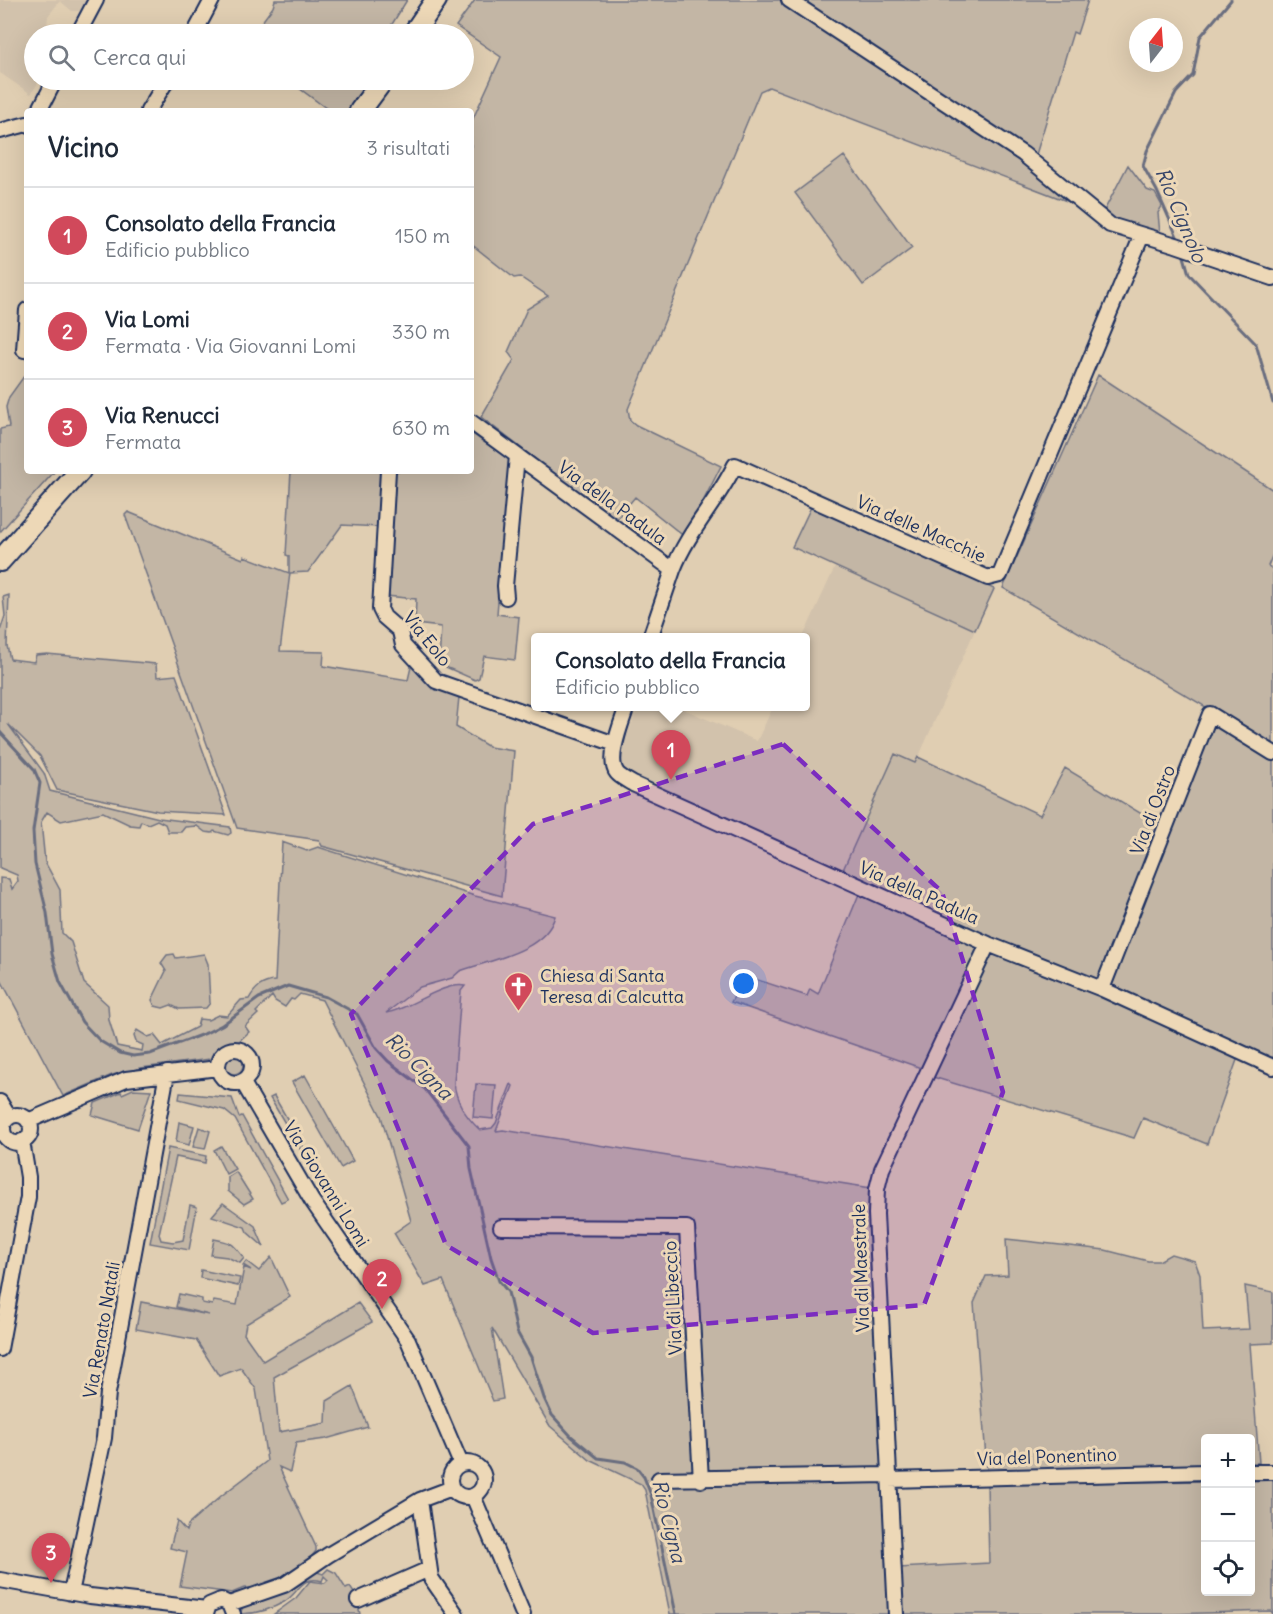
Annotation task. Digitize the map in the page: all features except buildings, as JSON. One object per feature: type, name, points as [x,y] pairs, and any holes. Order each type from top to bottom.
[{"type":"highway","points":[[421,24],[429,0]]},
{"type":"highway","points":[[423,24],[436,0]]},
{"type":"highway","points":[[426,24],[448,0]]},
{"type":"highway","points":[[362,108],[376,90]]},
{"type":"highway","points":[[375,108],[388,90]]},
{"type":"highway","points":[[0,561],[63,474]]},
{"type":"highway","points":[[0,544],[77,474]]},
{"type":"street","points":[[83,24],[96,0]]},
{"type":"street","points":[[199,24],[212,0]]},
{"type":"street","points":[[789,0],[1023,154],[1110,225],[1273,278]]},
{"type":"street","points":[[41,108],[50,90]]},
{"type":"street","points":[[150,108],[161,90]]},
{"type":"street","points":[[0,131],[24,125]]},
{"type":"street","name":"Via delle Macchie","points":[[673,570],[705,512],[716,501],[735,465],[988,578],[1000,575],[1142,235]]},
{"type":"street","name":"Via della Padula","points":[[474,424],[673,570],[652,633]]},
{"type":"street","points":[[506,597],[505,586],[517,456]]},
{"type":"street","name":"Via Eolo","points":[[388,474],[380,609],[384,617],[400,631],[403,645],[436,681],[615,744]]},
{"type":"street","name":"Via della Padula","points":[[625,711],[615,744],[616,772],[633,784],[988,944],[1102,989],[1273,1067]]},
{"type":"street","name":"Via di Ostro","points":[[1102,989],[1210,714],[1273,753]]},
{"type":"street","name":"Via di Maestrale","points":[[896,1614],[876,1214],[877,1189],[882,1169],[988,944]]},
{"type":"street","points":[[231,1049],[242,1050],[252,1064],[249,1074],[242,1081],[226,1081],[218,1068],[218,1060],[223,1053],[231,1049]]},
{"type":"street","points":[[28,1120],[115,1082],[167,1073],[218,1068]]},
{"type":"street","name":"Via Renato Natali","points":[[71,1593],[104,1438],[108,1393],[167,1073]]},
{"type":"street","name":"Via Giovanni Lomi","points":[[242,1081],[312,1201],[408,1340],[461,1464]]},
{"type":"street","points":[[0,1102],[9,1117]]},
{"type":"street","points":[[20,1115],[28,1120],[30,1132],[22,1141],[13,1142],[3,1137],[3,1125],[9,1117],[20,1115]]},
{"type":"street","points":[[0,1349],[28,1197],[28,1177],[22,1141]]},
{"type":"street","name":"Via di Libeccio","points":[[501,1227],[687,1228],[700,1480]]},
{"type":"street","points":[[461,1464],[477,1467],[483,1477],[482,1488],[473,1496],[461,1496],[452,1488],[452,1473],[461,1464]]},
{"type":"street","name":"Via del Ponentino","points":[[889,1477],[1201,1472]]},
{"type":"street","points":[[1255,1472],[1273,1472]]},
{"type":"street","points":[[659,1479],[889,1477]]},
{"type":"street","points":[[0,1580],[71,1593],[206,1611],[216,1600],[231,1609],[284,1585],[328,1555],[420,1500],[452,1488]]},
{"type":"street","points":[[473,1496],[523,1614]]},
{"type":"street","points":[[420,1500],[430,1557],[431,1578],[456,1614]]},
{"type":"street","points":[[358,1600],[429,1569]]},
{"type":"highlighted area","points":[[783,744],[942,892],[1003,1092],[924,1305],[593,1333],[446,1245],[351,1014],[533,824]]},
{"type":"shaded area","points":[[0,0],[87,0],[79,11],[72,11],[60,1],[48,16],[47,24],[24,24],[24,89],[0,73]]},
{"type":"shaded area","points":[[275,0],[407,0],[392,24],[260,24],[273,7]]},
{"type":"shaded area","points":[[475,0],[1088,0],[1077,34],[1073,32],[1035,158],[1085,208],[769,87],[760,91],[628,409],[630,420],[636,425],[721,466],[685,537],[635,497],[615,521],[481,417],[514,360],[508,352],[527,309],[548,296],[520,277],[514,278],[474,246],[474,116],[501,57],[474,38],[474,24],[457,24]]},
{"type":"shaded area","points":[[302,90],[363,90],[350,108],[326,108]]},
{"type":"shaded area","points":[[844,156],[912,248],[863,285],[795,193]]},
{"type":"shaded area","points":[[1128,165],[1147,190],[1155,193],[1162,206],[1158,213],[1160,234],[1108,217],[1104,211]]},
{"type":"shaded area","points":[[1098,375],[1273,490],[1273,554],[1268,566],[1273,569],[1273,1060],[1242,1046],[1207,1144],[1143,1118],[1134,1138],[933,1077],[995,941],[842,872],[895,754],[915,763],[918,757],[1040,815],[1065,768],[1160,825],[1206,707],[1003,588]]},
{"type":"shaded area","points":[[24,376],[24,474],[52,474],[0,532],[0,429],[9,427],[6,407],[9,397]]},
{"type":"shaded area","points":[[474,435],[509,460],[497,614],[519,617],[515,660],[484,656],[479,678],[475,680],[439,664],[441,627],[415,624],[416,599],[376,595],[379,527],[342,525],[308,572],[290,573],[280,651],[324,652],[323,666],[408,680],[414,654],[439,678],[460,687],[456,727],[489,747],[514,751],[502,896],[322,846],[319,840],[237,828],[125,515],[128,512],[243,559],[244,556],[289,573],[289,556],[286,555],[291,474],[474,474]]},
{"type":"shaded area","points":[[811,507],[994,589],[975,630],[792,547]]},
{"type":"shaded area","points":[[835,567],[975,630],[916,763],[895,754],[842,872],[630,776],[622,764],[621,751],[636,711],[688,711],[757,741],[771,711],[810,711],[810,633],[805,633]]},
{"type":"shaded area","points":[[9,595],[7,646],[10,659],[34,662],[36,655],[47,654],[156,664],[157,677],[176,675],[226,815],[158,811],[57,790],[40,756],[8,724],[44,773],[50,791],[159,818],[230,827],[231,833],[228,835],[214,831],[205,832],[197,826],[185,827],[181,832],[168,832],[165,824],[157,820],[148,824],[141,821],[139,826],[130,825],[103,812],[61,821],[47,812],[41,822],[45,862],[60,890],[62,933],[71,942],[84,983],[108,1005],[109,1020],[117,1046],[142,1051],[143,1045],[136,1042],[134,1036],[137,1030],[148,1037],[154,1035],[162,1045],[197,1027],[199,1019],[208,1020],[218,1015],[227,1016],[241,1000],[249,999],[259,986],[275,981],[282,842],[307,851],[318,847],[475,896],[555,916],[549,928],[540,938],[528,946],[515,953],[460,971],[452,978],[420,987],[386,1013],[406,1007],[446,988],[465,986],[461,991],[454,1083],[463,1109],[480,1130],[492,1128],[496,1123],[511,1084],[513,1086],[496,1131],[503,1130],[871,1188],[899,1568],[989,1563],[987,1484],[1201,1481],[1201,1596],[1255,1596],[1255,1481],[1273,1480],[1273,1614],[1271,1611],[1171,1614],[670,1614],[645,1490],[641,1484],[590,1460],[550,1426],[492,1328],[503,1399],[493,1401],[443,1280],[425,1286],[394,1233],[411,1221],[381,1116],[322,1000],[300,994],[294,1000],[291,999],[285,1007],[275,1001],[272,996],[245,1026],[249,1032],[237,1043],[221,1046],[210,1059],[141,1068],[112,1075],[63,1096],[0,978],[0,878],[9,879],[12,889],[18,881],[17,875],[0,868],[0,631],[5,616],[3,597]]},
{"type":"shaded area","points":[[859,894],[977,944],[979,951],[924,1069],[731,1002],[736,993],[746,990],[755,979],[807,996],[810,989],[818,994]]},
{"type":"shaded area","points":[[174,954],[176,958],[204,954],[208,964],[210,1003],[206,1008],[179,1009],[171,1005],[163,1008],[155,1006],[152,1000],[166,971],[161,963],[167,955]]},
{"type":"shaded area","points":[[234,1056],[240,1059],[243,1065],[240,1071],[234,1074],[228,1071],[225,1065],[228,1059]]},
{"type":"shaded area","points":[[305,1075],[353,1161],[341,1168],[292,1082]]},
{"type":"shaded area","points":[[476,1084],[496,1085],[493,1119],[473,1117]]},
{"type":"shaded area","points":[[133,1089],[151,1090],[138,1129],[92,1115],[95,1103]]},
{"type":"shaded area","points":[[180,1093],[232,1098],[239,1117],[242,1116],[288,1199],[281,1202],[235,1119],[224,1110],[179,1099]]},
{"type":"shaded area","points":[[274,1096],[318,1172],[315,1174],[270,1098]]},
{"type":"shaded area","points":[[179,1122],[194,1126],[189,1145],[176,1142]]},
{"type":"shaded area","points":[[199,1127],[210,1131],[205,1149],[193,1147]]},
{"type":"shaded area","points":[[221,1146],[235,1169],[226,1174],[214,1150]]},
{"type":"shaded area","points":[[168,1148],[206,1156],[205,1163],[176,1157],[159,1234],[161,1240],[173,1242],[183,1240],[190,1205],[197,1207],[189,1250],[150,1243]]},
{"type":"shaded area","points":[[236,1172],[253,1199],[244,1204],[228,1191],[228,1177]]},
{"type":"shaded area","points":[[223,1203],[255,1226],[264,1247],[247,1232],[245,1227],[212,1216]]},
{"type":"shaded area","points":[[214,1239],[232,1244],[244,1258],[240,1263],[227,1257],[211,1255]]},
{"type":"shaded area","points":[[1006,1239],[1105,1250],[1148,1261],[1159,1261],[1171,1254],[1195,1261],[1200,1275],[1203,1331],[1249,1329],[1245,1286],[1273,1292],[1273,1343],[1250,1344],[1259,1463],[1255,1463],[1255,1434],[1201,1434],[1201,1465],[987,1471],[974,1303],[986,1276],[1008,1275]]},
{"type":"shaded area","points":[[271,1257],[290,1297],[246,1324],[244,1334],[263,1361],[358,1303],[372,1322],[274,1377],[279,1432],[326,1423],[327,1401],[352,1386],[368,1427],[326,1439],[296,1443],[290,1472],[279,1467],[316,1547],[316,1551],[307,1562],[286,1577],[232,1593],[180,1586],[187,1552],[170,1548],[177,1521],[186,1531],[188,1525],[221,1496],[267,1461],[256,1389],[241,1368],[219,1376],[196,1340],[136,1329],[141,1302],[209,1315],[176,1307],[179,1294],[202,1299],[202,1303],[212,1305],[214,1301],[237,1305],[244,1267],[251,1270],[243,1265],[246,1261],[259,1271]]},
{"type":"shaded area","points":[[201,1270],[240,1278],[238,1286],[200,1278]]},
{"type":"shaded area","points":[[328,1569],[336,1573],[346,1589],[350,1587],[356,1596],[360,1614],[274,1614],[296,1598],[310,1581],[325,1583],[328,1580],[324,1576],[322,1581],[309,1580],[284,1602],[273,1607],[240,1614],[245,1602],[314,1571],[323,1574]]},
{"type":"waterway","name":"Rio Cignolo","points":[[1179,241],[1157,191],[1143,166],[1147,151],[1176,93],[1193,75],[1200,37],[1231,0]]},
{"type":"waterway","name":"Rio Cignolo","points":[[1183,253],[1189,274],[1256,344],[1273,403]]},
{"type":"waterway","name":"Rio Cigna","points":[[0,732],[34,769],[40,783],[33,831],[35,864],[47,913],[52,954],[60,982],[82,1022],[100,1041],[120,1053],[133,1056],[150,1054],[206,1033],[222,1025],[259,998],[288,986],[326,997],[357,1014],[376,1048],[388,1061],[425,1089],[469,1146],[471,1169],[491,1258],[499,1281],[508,1292],[517,1332],[531,1357],[544,1398],[552,1415],[571,1436],[598,1458],[625,1462],[637,1468],[644,1477],[651,1495],[676,1614]]},
{"type":"place","name":"Consolato della Francia","points":[[671,780]]},
{"type":"place","name":"Chiesa di Santa Teresa di Calcutta","points":[[519,1012]]},
{"type":"place","name":"Via Lomi","points":[[382,1309]]},
{"type":"place","name":"Via Renucci","points":[[51,1583]]}]
